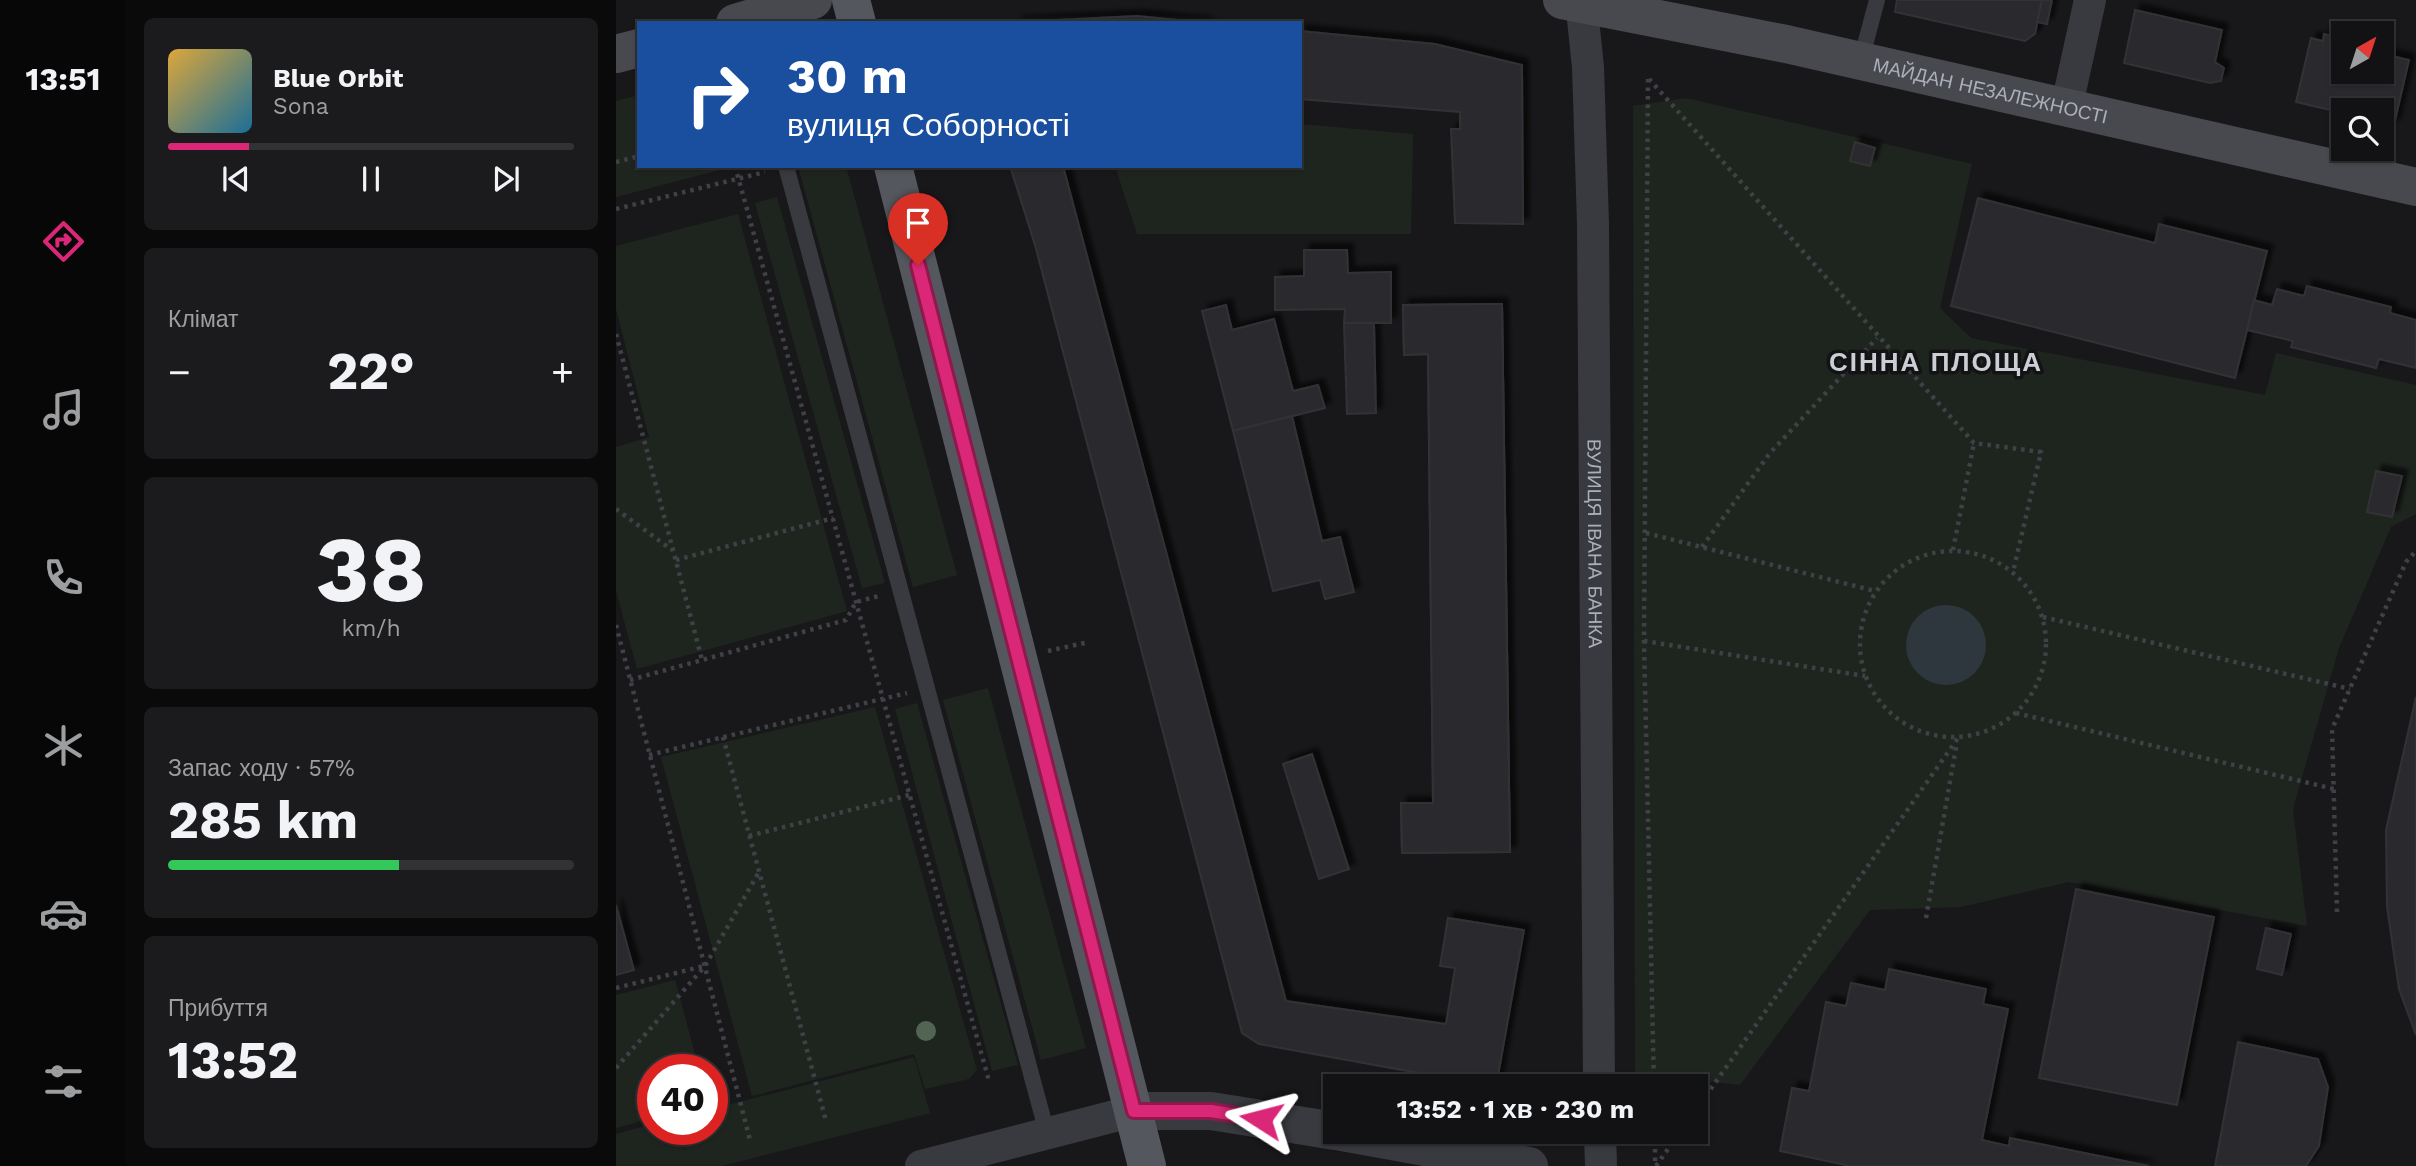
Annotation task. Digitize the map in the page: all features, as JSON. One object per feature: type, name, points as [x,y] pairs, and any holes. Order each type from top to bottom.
[{"type":"main road","points":[[746,21],[813,0]]},
{"type":"main road","points":[[851,0],[856,21]]},
{"type":"main road","name":"МАЙДАН НЕЗАЛЕЖНОСТІ","points":[[1575,1],[1861,60],[2416,187]]},
{"type":"main road","points":[[616,54],[637,49]]},
{"type":"main road","points":[[894,168],[1147,1166]]},
{"type":"street","points":[[2067,106],[2090,0]]},
{"type":"street","name":"ВУЛИЦЯ ІВАНА БАНКА","points":[[1575,1],[1588,67],[1593,224],[1599,1074]]},
{"type":"street","points":[[921,1166],[1134,1111],[1211,1111],[1323,1129]]},
{"type":"street","points":[[1408,1144],[1529,1166]]},
{"type":"street","points":[[1600,1144],[1601,1166]]},
{"type":"lane","points":[[1861,60],[1877,0]]},
{"type":"lane","points":[[787,168],[1047,1133]]},
{"type":"path","points":[[1654,1074],[1644,641],[1648,79],[1877,338],[1974,443],[2041,452],[2013,572]]},
{"type":"path","points":[[616,162],[637,157]]},
{"type":"path","points":[[736,168],[989,1081]]},
{"type":"path","points":[[616,209],[778,168]]},
{"type":"path","points":[[616,334],[702,660]]},
{"type":"path","points":[[1702,547],[1770,453],[1877,338]]},
{"type":"path","points":[[1953,550],[1974,443]]},
{"type":"path","points":[[616,509],[673,552]]},
{"type":"path","points":[[676,561],[833,518]]},
{"type":"path","points":[[1646,533],[1876,591]]},
{"type":"path","points":[[1953,550],[1985,556],[2013,572],[2034,596],[2043,617],[2046,658],[2036,688],[2016,713],[1989,731],[1958,737],[1928,734],[1902,722],[1880,702],[1865,676],[1860,647],[1863,618],[1876,591],[1896,570],[1922,555],[1953,550]]},
{"type":"path","points":[[2337,912],[2332,729],[2406,562],[2416,551]]},
{"type":"path","points":[[630,680],[846,620],[856,603],[901,590]]},
{"type":"path","points":[[2043,617],[2350,689]]},
{"type":"path","points":[[616,625],[751,1140]]},
{"type":"path","points":[[1644,641],[1865,676]]},
{"type":"path","points":[[649,755],[928,689]]},
{"type":"path","points":[[2016,713],[2334,789]]},
{"type":"path","points":[[723,737],[826,1121]]},
{"type":"path","points":[[1926,918],[1958,737]]},
{"type":"path","points":[[1708,1093],[1958,737]]},
{"type":"path","points":[[749,836],[909,795]]},
{"type":"path","points":[[616,1068],[705,966],[759,872]]},
{"type":"path","points":[[616,988],[705,966]]},
{"type":"path","points":[[1655,1144],[1656,1166]]},
{"type":"path","points":[[1656,1166],[1672,1144]]},
{"type":"shaded area","points":[[637,96],[637,168],[727,168],[616,197],[616,101]]},
{"type":"shaded area","points":[[1686,98],[1972,164],[1940,308],[1971,338],[2265,395],[2276,353],[2416,385],[2416,514],[2391,527],[2339,648],[2293,809],[2307,926],[2069,882],[1961,907],[1870,910],[1740,1085],[1708,1081],[1708,1074],[1635,1073],[1633,106]]},
{"type":"shaded area","points":[[1302,124],[1413,134],[1411,234],[1137,234],[1116,168],[1302,168]]},
{"type":"shaded area","points":[[799,168],[847,168],[957,575],[913,587]]},
{"type":"shaded area","points":[[777,197],[885,583],[862,588],[755,203]]},
{"type":"shaded area","points":[[738,214],[847,611],[637,669],[616,591],[616,447],[649,437],[616,309],[616,246]]},
{"type":"shaded area","points":[[1938,605],[1954,605],[1975,616],[1986,637],[1986,653],[1975,674],[1954,685],[1938,685],[1924,679],[1912,667],[1906,653],[1906,637],[1912,623],[1924,611]]},
{"type":"shaded area","points":[[988,688],[1086,1048],[1041,1060],[943,700]]},
{"type":"shaded area","points":[[917,703],[1018,1065],[992,1071],[895,709]]},
{"type":"shaded area","points":[[875,707],[977,1070],[969,1079],[925,1089],[914,1054],[752,1096],[661,757]]},
{"type":"shaded area","points":[[675,980],[695,1054],[637,1054],[637,1122],[616,1128],[616,995]]},
{"type":"shaded area","points":[[914,1057],[930,1113],[722,1166],[616,1166],[616,1134],[637,1128],[637,1145],[728,1145],[728,1105]]},
{"type":"building","points":[[1897,0],[2042,0],[2035,34],[2025,41],[1895,12]]},
{"type":"building","points":[[2042,0],[2052,0],[2047,24],[2037,22]]},
{"type":"building","points":[[2135,10],[2222,30],[2215,62],[2224,68],[2221,81],[2210,83],[2124,63]]},
{"type":"building","points":[[1137,16],[1188,21],[1037,21]]},
{"type":"building","points":[[1302,31],[1435,44],[1522,65],[1523,224],[1455,223],[1451,129],[1460,129],[1460,112],[1302,99]]},
{"type":"building","points":[[2324,34],[2331,36],[2331,84],[2394,84],[2394,57],[2409,60],[2394,125],[2394,98],[2331,98],[2331,110],[2296,102],[2311,38],[2323,41]]},
{"type":"building","points":[[1855,142],[1875,148],[1870,166],[1850,161]]},
{"type":"building","points":[[1011,168],[1064,168],[1286,1001],[1446,1024],[1455,968],[1440,966],[1448,918],[1524,930],[1498,1074],[1424,1074],[1259,1044],[1242,1033],[1035,245]]},
{"type":"building","points":[[1978,198],[2155,243],[2159,224],[2267,251],[2235,378],[1951,306]]},
{"type":"building","points":[[1304,250],[1347,250],[1348,273],[1391,272],[1391,323],[1344,323],[1345,309],[1275,310],[1275,277],[1304,276]]},
{"type":"building","points":[[2307,286],[2391,307],[2390,313],[2416,320],[2416,368],[2379,359],[2376,368],[2291,347],[2293,341],[2247,330],[2254,300],[2272,305],[2277,289],[2304,296]]},
{"type":"building","points":[[1502,304],[1510,852],[1402,853],[1401,803],[1433,803],[1428,354],[1404,355],[1403,305]]},
{"type":"building","points":[[1502,304],[1510,852],[1402,853],[1401,803],[1433,803],[1428,354],[1404,355],[1403,305]]},
{"type":"building","points":[[1226,305],[1232,330],[1274,319],[1293,391],[1318,385],[1325,408],[1233,431],[1202,311]]},
{"type":"building","points":[[1344,323],[1374,323],[1376,413],[1347,414]]},
{"type":"building","points":[[1292,416],[1322,541],[1340,537],[1354,592],[1325,599],[1320,580],[1273,591],[1233,431]]},
{"type":"building","points":[[2376,471],[2402,476],[2392,517],[2367,512]]},
{"type":"building","points":[[2416,697],[2416,1035],[2399,989],[2387,907],[2386,830]]},
{"type":"building","points":[[1312,754],[1349,869],[1319,879],[1283,764]]},
{"type":"building","points":[[2076,889],[2214,917],[2177,1105],[2039,1078]]},
{"type":"building","points":[[616,905],[634,970],[616,975]]},
{"type":"building","points":[[2266,928],[2291,934],[2282,975],[2257,969]]},
{"type":"building","points":[[1889,969],[1986,989],[1983,1004],[2008,1009],[1982,1140],[2009,1146],[2010,1138],[2149,1166],[1850,1166],[1780,1151],[1792,1088],[1809,1091],[1826,1002],[1846,1006],[1851,983],[1885,990]]},
{"type":"building","points":[[2238,1042],[2318,1059],[2328,1087],[2319,1146],[2306,1166],[2215,1166]]},
{"type":"district","name":"СІННА ПЛОЩА","points":[[1936,362]]},
{"type":"route","points":[[918,265],[1117,1055],[1134,1111],[1211,1111],[1261,1119]]}]
